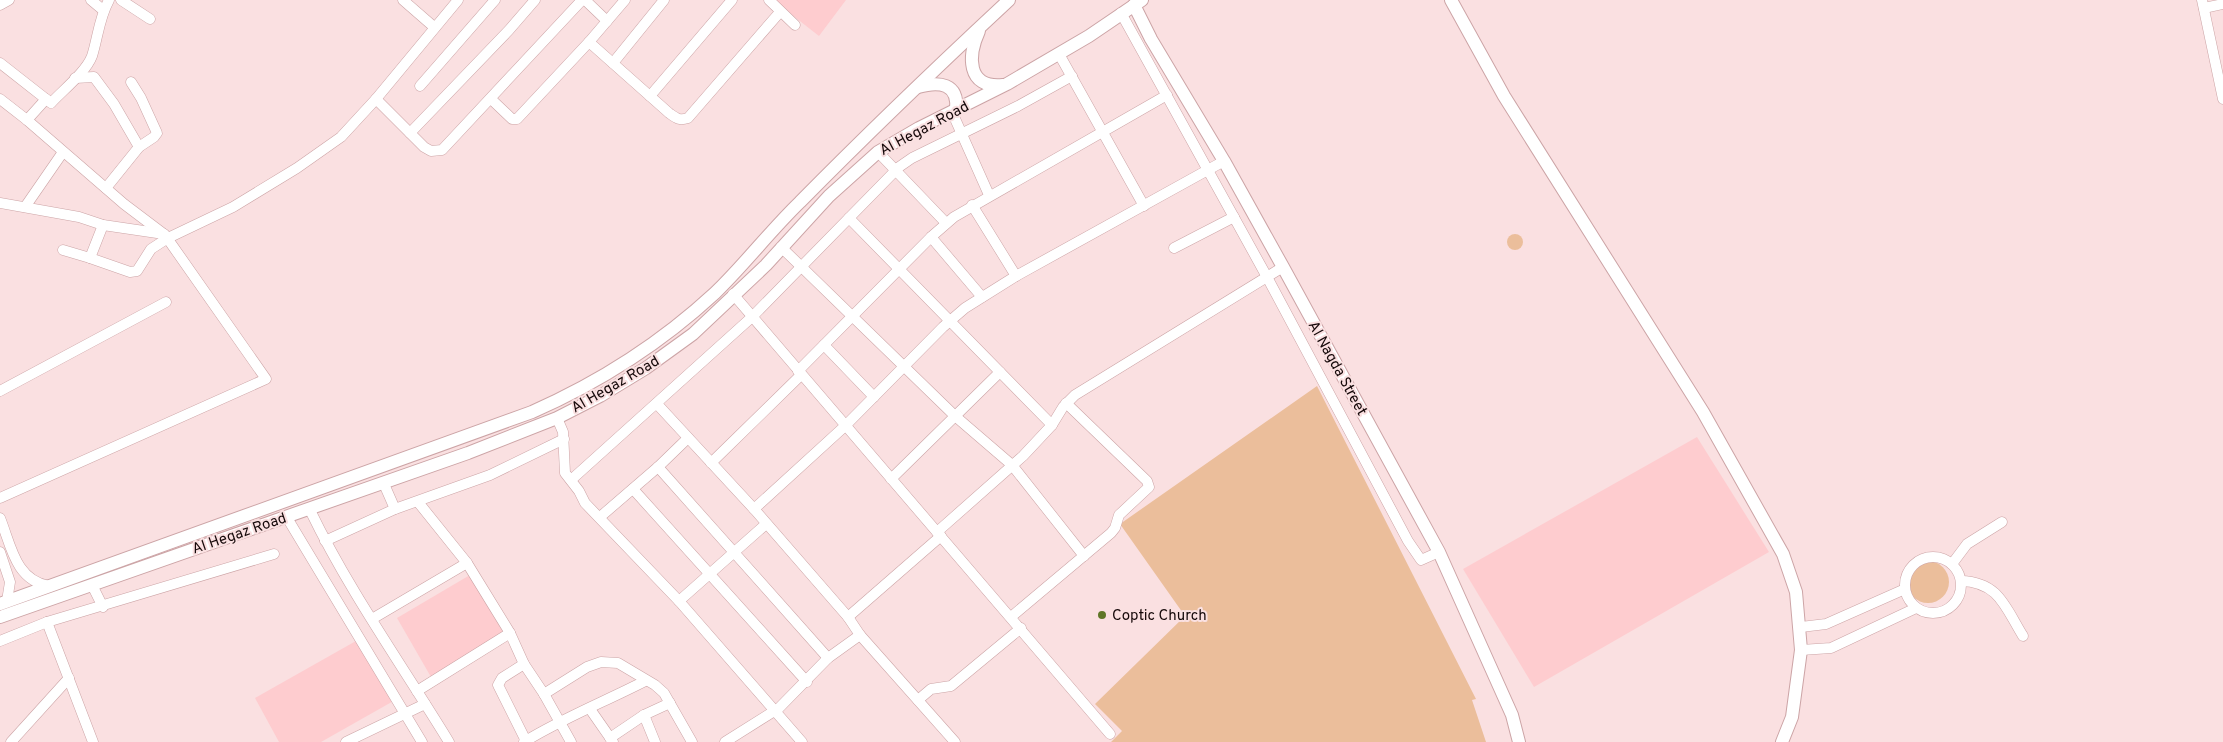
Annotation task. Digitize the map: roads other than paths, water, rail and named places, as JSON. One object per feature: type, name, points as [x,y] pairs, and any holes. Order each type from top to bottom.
[{"type":"main road","name":"Al Hegaz Road","points":[[3,602],[532,412],[588,385],[630,360],[662,338],[715,292],[798,203],[1009,0]]},
{"type":"main road","points":[[1451,0],[1504,96],[1703,412],[1782,554],[1796,592],[1802,650],[1792,717],[1782,742]]},
{"type":"main road","name":"Al Hegaz Road","points":[[0,617],[286,516],[310,510],[493,444],[556,418],[624,382],[693,334],[733,294],[766,265],[830,196],[878,152],[913,131],[1007,84],[1059,54],[1138,2]]},
{"type":"main road","name":"Al Nagda Street","points":[[1138,2],[1151,39],[1224,161],[1439,552],[1508,707],[1519,742]]},
{"type":"main road","points":[[981,26],[971,50],[974,71],[988,85],[1007,84]]},
{"type":"main road","points":[[918,87],[933,83],[944,85],[951,90],[956,99],[954,111]]},
{"type":"street","points":[[0,5],[9,0]]},
{"type":"street","points":[[91,0],[103,10]]},
{"type":"street","points":[[0,63],[51,103],[91,58],[103,10],[109,0]]},
{"type":"street","points":[[121,0],[150,20]]},
{"type":"street","points":[[403,0],[434,27]]},
{"type":"street","points":[[63,250],[134,272],[151,249],[166,236],[233,207],[297,168],[341,137],[376,99],[458,0]]},
{"type":"street","points":[[420,86],[495,0]]},
{"type":"street","points":[[410,133],[509,30],[535,0]]},
{"type":"street","points":[[376,99],[431,151],[442,150],[584,0],[607,21]]},
{"type":"street","points":[[491,99],[512,119],[517,119],[589,42],[625,0]]},
{"type":"street","points":[[613,62],[664,0]]},
{"type":"street","points":[[650,96],[732,0]]},
{"type":"street","points":[[769,0],[795,25]]},
{"type":"street","points":[[2223,4],[2203,4],[2223,99]]},
{"type":"street","points":[[589,42],[679,120],[688,118],[780,12]]},
{"type":"street","points":[[1121,13],[1267,277],[1408,541],[1421,560],[1439,552]]},
{"type":"street","points":[[1059,54],[1144,206]]},
{"type":"street","points":[[571,480],[752,317],[896,170],[912,158],[1018,106],[1072,76]]},
{"type":"street","points":[[75,78],[94,77],[114,104],[139,147]]},
{"type":"street","points":[[106,188],[139,147],[154,137],[156,133],[141,98],[131,82]]},
{"type":"street","points":[[711,463],[824,345],[946,223],[989,195],[1167,96]]},
{"type":"street","points":[[0,99],[124,204],[166,236],[266,378],[0,498]]},
{"type":"street","points":[[27,120],[46,99]]},
{"type":"street","points":[[954,111],[989,195]]},
{"type":"street","points":[[25,207],[64,152]]},
{"type":"street","points":[[878,152],[946,223]]},
{"type":"street","points":[[754,509],[845,426],[949,321],[982,297],[1016,276],[1224,161]]},
{"type":"street","points":[[0,203],[78,217],[102,225],[166,236]]},
{"type":"street","points":[[972,205],[1016,276]]},
{"type":"street","points":[[1174,248],[1234,217]]},
{"type":"street","points":[[849,218],[1052,425]]},
{"type":"street","points":[[90,258],[102,225]]},
{"type":"street","points":[[931,237],[982,297]]},
{"type":"street","points":[[781,247],[800,268],[955,416],[1012,465],[1084,556]]},
{"type":"street","points":[[848,617],[1023,456],[1052,425],[1066,403],[1080,391],[1283,267]]},
{"type":"street","points":[[733,294],[1110,734]]},
{"type":"street","points":[[0,391],[166,302]]},
{"type":"street","points":[[824,345],[874,398]]},
{"type":"street","points":[[891,479],[1000,372]]},
{"type":"street","points":[[1011,617],[1113,532],[1119,515],[1149,486],[1147,481],[1066,403]]},
{"type":"street","points":[[657,404],[754,509],[848,617],[860,635],[956,742]]},
{"type":"street","points":[[556,418],[564,439],[563,464],[565,473],[585,503],[679,601],[802,742]]},
{"type":"street","points":[[600,517],[658,467],[688,438]]},
{"type":"street","points":[[325,541],[395,510],[490,475],[564,439]]},
{"type":"street","points":[[658,467],[828,658]]},
{"type":"street","points":[[384,484],[395,510]]},
{"type":"street","points":[[633,489],[807,682]]},
{"type":"street","points":[[418,502],[467,563],[510,633],[524,664],[560,720],[571,742]]},
{"type":"street","points":[[310,510],[325,541],[449,742]]},
{"type":"street","points":[[286,516],[422,742]]},
{"type":"street","points":[[0,518],[16,562],[22,571],[38,584],[49,586]]},
{"type":"street","points":[[1952,564],[1967,544],[2002,522]]},
{"type":"street","points":[[679,601],[766,524]]},
{"type":"street","points":[[0,552],[10,582],[3,602]]},
{"type":"street","points":[[0,641],[47,622],[103,607],[274,554]]},
{"type":"street","points":[[1934,557],[1952,564],[1958,572],[1961,581],[1960,591],[1951,607],[1934,614],[1925,613],[1916,608],[1911,603],[1905,589],[1905,579],[1909,570],[1924,558],[1934,557]]},
{"type":"street","points":[[372,619],[467,563]]},
{"type":"street","points":[[1961,581],[1984,585],[1994,591],[2023,636]]},
{"type":"street","points":[[92,585],[103,607]]},
{"type":"street","points":[[1801,627],[1826,624],[1905,589]]},
{"type":"street","points":[[1802,650],[1831,648],[1916,608]]},
{"type":"street","points":[[47,622],[93,742]]},
{"type":"street","points":[[918,700],[932,689],[951,686],[1021,628]]},
{"type":"street","points":[[417,690],[510,633]]},
{"type":"street","points":[[725,742],[774,712],[807,682],[828,658],[860,635]]},
{"type":"street","points":[[544,694],[587,667],[601,662],[618,663],[645,681],[655,685],[664,693],[692,742]]},
{"type":"street","points":[[524,664],[502,678],[498,685],[525,742],[560,720],[590,709],[645,681]]},
{"type":"street","points":[[11,742],[69,678]]},
{"type":"street","points":[[590,709],[611,740],[644,715],[670,703]]},
{"type":"street","points":[[346,742],[426,704]]},
{"type":"street","points":[[644,715],[655,742]]},
{"type":"place","name":"Coptic Church","points":[[1102,615]]}]
